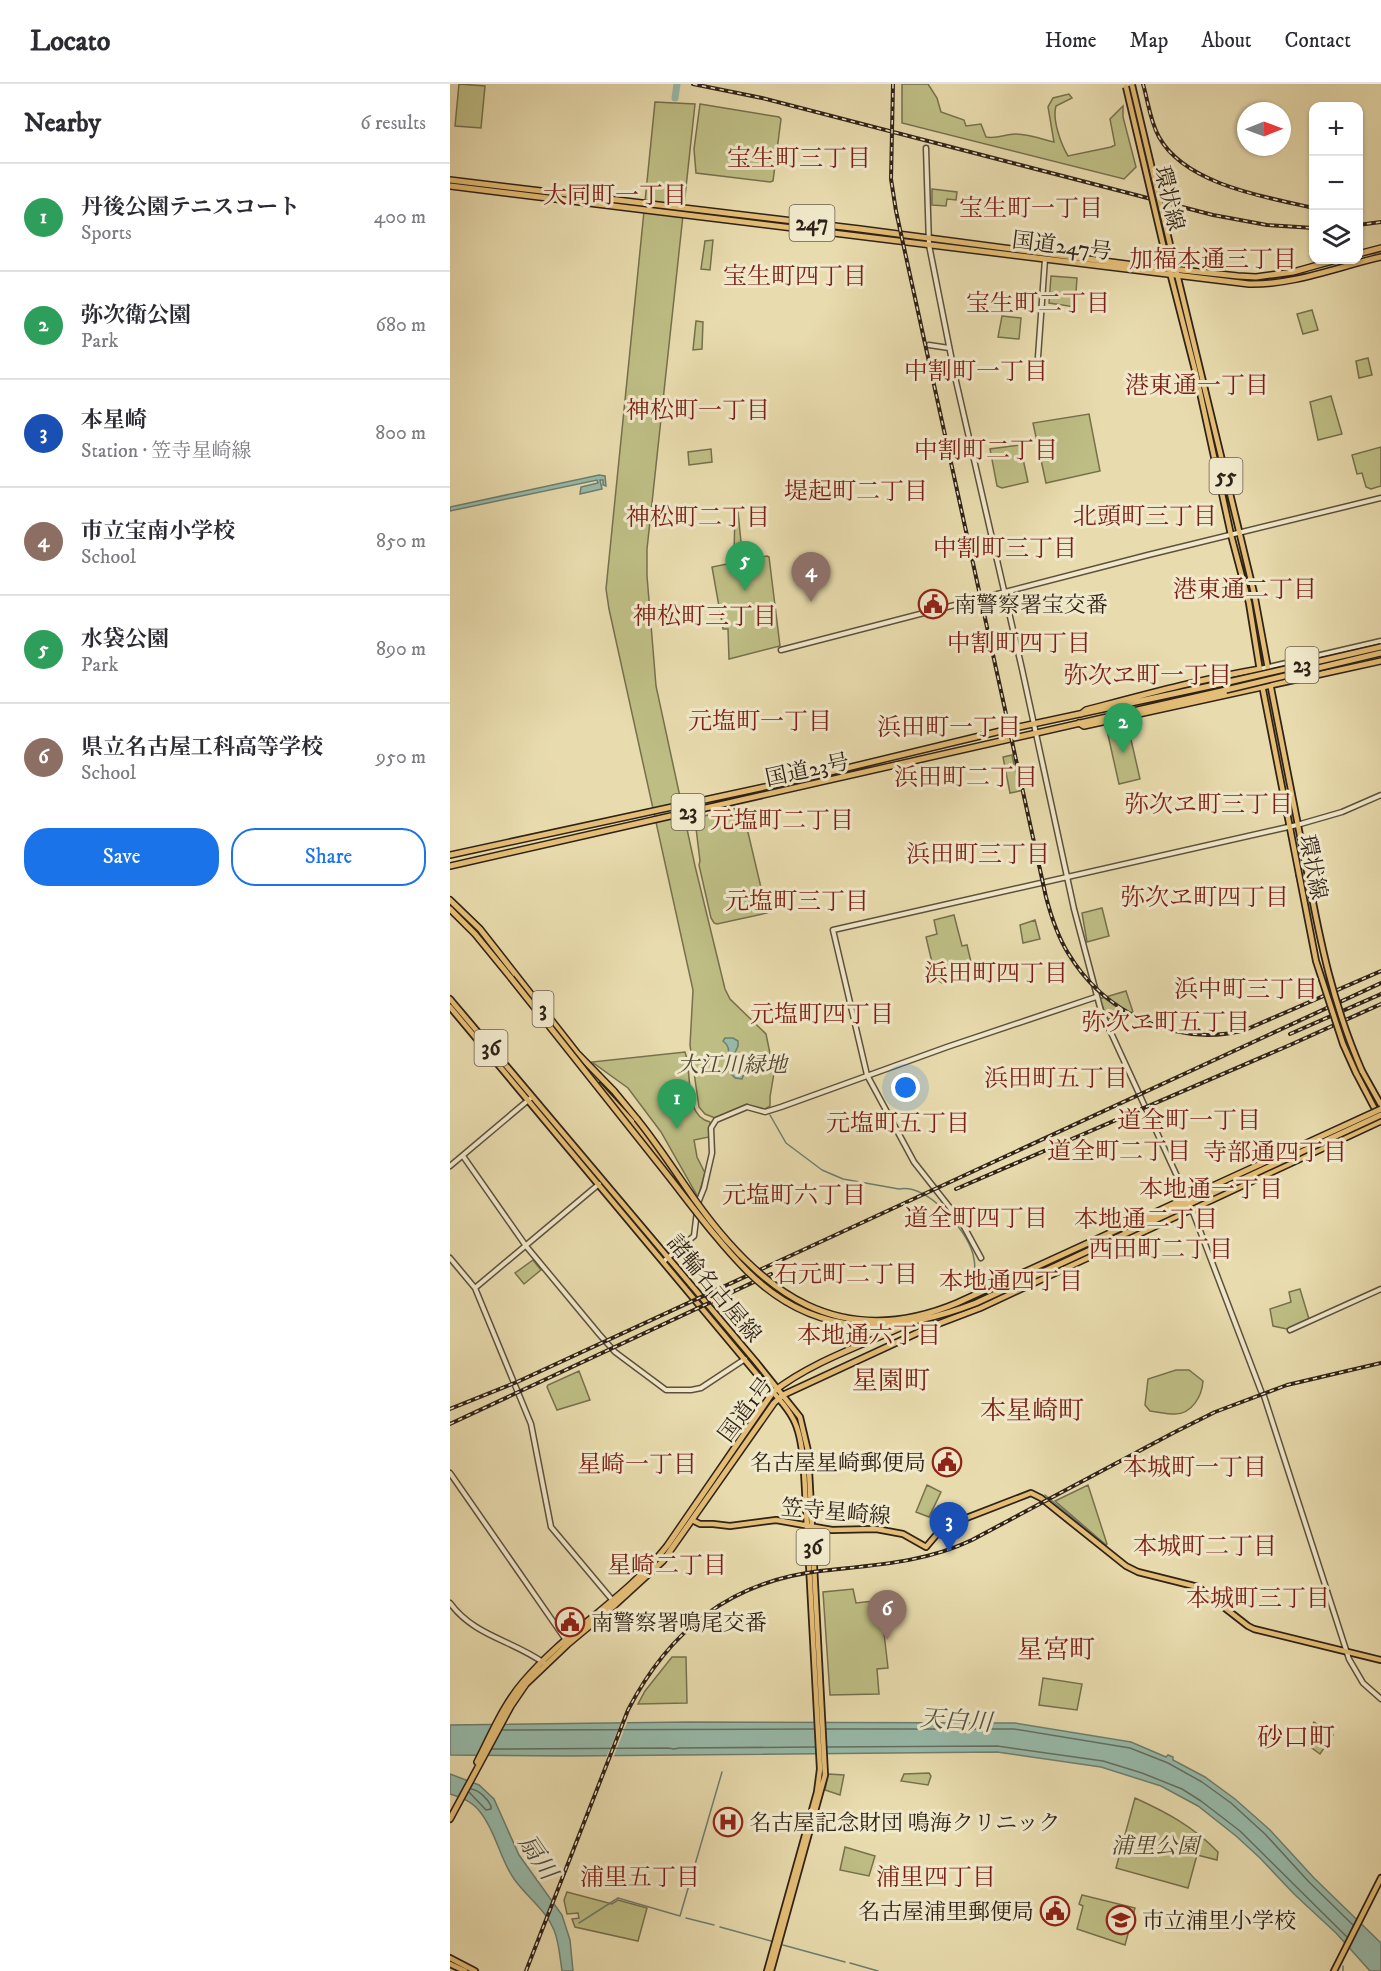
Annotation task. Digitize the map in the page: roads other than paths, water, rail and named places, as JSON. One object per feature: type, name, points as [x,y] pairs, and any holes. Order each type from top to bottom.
[{"type":"highway","name":"国道247号","points":[[450,180],[927,237],[1249,285],[1295,280],[1381,256]]},
{"type":"highway","name":"国道247号","points":[[450,186],[1157,274],[1172,272],[1256,277],[1293,272],[1322,264]]},
{"type":"highway","points":[[1363,253],[1381,248]]},
{"type":"highway","name":"国道23号","points":[[450,855],[797,780],[1034,724],[1381,647]]},
{"type":"highway","name":"国道23号","points":[[450,866],[1381,653]]},
{"type":"highway","points":[[1079,723],[1084,726],[1381,662]]},
{"type":"highway","points":[[1079,715],[1086,710],[1126,699],[1260,669]]},
{"type":"highway","name":"3","points":[[450,900],[480,929],[577,1053],[614,1091],[637,1119],[696,1202],[742,1258],[764,1280],[790,1298],[824,1313],[862,1320],[909,1318],[945,1308],[1379,1107]]},
{"type":"highway","name":"3","points":[[450,909],[476,934],[738,1261],[759,1282],[796,1307],[820,1317],[849,1324],[882,1326],[918,1322],[946,1314],[991,1296],[1381,1115]]},
{"type":"highway","points":[[512,982],[516,983],[528,997],[596,1083],[633,1122],[696,1202]]},
{"type":"highway","name":"国道1号","points":[[450,1819],[518,1688],[566,1640],[615,1602],[651,1566],[776,1390],[806,1371],[1379,1107]]},
{"type":"highway","name":"国道1号","points":[[544,1663],[663,1561],[781,1396],[930,1327],[980,1308],[1381,1120]]},
{"type":"highway","points":[[1051,1275],[1055,1263],[1225,1184],[1248,1177]]},
{"type":"main road","name":"環状線","points":[[1132,85],[1172,253],[1172,272],[1231,535],[1249,603],[1262,687],[1318,970],[1343,1044],[1356,1073],[1379,1107]]},
{"type":"main road","name":"環状線","points":[[1125,86],[1165,253],[1224,466],[1258,615],[1324,960],[1349,1041],[1379,1107],[1381,1120]]},
{"type":"main road","name":"諸輪名古屋線","points":[[450,999],[530,1099]]},
{"type":"main road","name":"諸輪名古屋線","points":[[450,1007],[781,1396],[798,1427],[802,1442],[810,1525],[822,1759],[818,1792],[769,1971]]},
{"type":"main road","name":"諸輪名古屋線","points":[[666,1259],[745,1359],[776,1390]]},
{"type":"main road","name":"笠寺星崎線","points":[[692,1520],[700,1524],[730,1527],[776,1520],[841,1531],[876,1529],[895,1532],[926,1547],[943,1527],[1031,1493],[1041,1498],[1126,1566],[1138,1572],[1198,1587],[1254,1629],[1381,1660]]},
{"type":"main road","points":[[1334,1971],[1381,1878]]},
{"type":"main road","points":[[450,1958],[476,1971]]},
{"type":"main road","points":[[450,1964],[465,1971]]},
{"type":"street","points":[[926,148],[927,237],[1066,876],[1096,997],[1186,1196],[1261,1391]]},
{"type":"street","points":[[1038,357],[1045,259]]},
{"type":"street","points":[[929,345],[950,348]]},
{"type":"street","points":[[781,650],[1381,498]]},
{"type":"street","points":[[1260,669],[1381,641]]},
{"type":"street","points":[[981,1258],[962,1223],[914,1162],[867,1075],[833,930],[1297,825],[1342,812],[1381,795]]},
{"type":"street","points":[[666,1259],[694,1236],[698,1202],[704,1188],[712,1153],[711,1128],[716,1120],[747,1107],[765,1112],[781,1107],[867,1075],[1096,997]]},
{"type":"street","points":[[450,1166],[530,1099]]},
{"type":"street","points":[[463,1156],[526,1246],[615,1352],[666,1390],[701,1388],[745,1359]]},
{"type":"street","points":[[476,1288],[601,1183]]},
{"type":"street","points":[[450,1258],[476,1288],[531,1424],[551,1527],[615,1602]]},
{"type":"street","points":[[1290,1330],[1381,1289]]},
{"type":"street","points":[[1264,1396],[1347,1651],[1363,1683],[1381,1700]]},
{"type":"street","points":[[450,1473],[566,1640]]},
{"type":"street","points":[[450,1603],[460,1616],[475,1627],[544,1663]]},
{"type":"water","points":[[599,475],[605,476],[606,486],[603,485],[603,480],[600,480],[602,489],[580,494],[581,487],[598,483],[597,480],[450,511],[450,507]]},
{"type":"water","points":[[725,1038],[738,1041],[734,1055],[737,1061],[743,1062],[746,1068],[742,1079],[735,1078],[724,1066],[729,1050],[723,1041]]},
{"type":"water","name":"天白川","points":[[689,1722],[1015,1723],[1131,1742],[1166,1757],[1168,1755],[1205,1777],[1235,1799],[1270,1830],[1314,1878],[1381,1943],[1381,1971],[1370,1971],[1336,1933],[1260,1858],[1198,1806],[1161,1786],[1101,1767],[997,1752],[450,1755],[450,1725]]},
{"type":"water","name":"扇川","points":[[450,1774],[479,1785],[494,1799],[519,1855],[562,1915],[570,1940],[573,1971],[562,1971],[557,1940],[551,1923],[514,1879],[486,1820],[475,1806],[450,1794]]},
{"type":"waterway","points":[[675,98],[677,84]]},
{"type":"waterway","points":[[770,1115],[786,1143],[822,1170],[843,1179],[910,1189],[922,1194],[944,1210],[963,1233],[973,1254],[974,1288]]},
{"type":"waterway","points":[[1045,1495],[1106,1545]]},
{"type":"waterway","points":[[680,1916],[722,1772]]},
{"type":"waterway","points":[[579,1923],[618,1898],[680,1916]]},
{"type":"waterway","points":[[686,1918],[714,1925]]},
{"type":"waterway","points":[[720,1927],[771,1941]]},
{"type":"waterway","points":[[783,1945],[845,1962]]},
{"type":"waterway","points":[[850,1963],[878,1971]]},
{"type":"waterway","points":[[1343,1966],[1343,1971]]},
{"type":"railway","points":[[693,84],[762,98],[1213,215],[1267,225],[1309,228]]},
{"type":"railway","points":[[893,84],[891,179],[896,211],[1046,897],[1064,946],[1083,974],[1101,993],[1122,1008],[1144,1021],[1193,1034],[1219,1034],[1245,1030],[1381,971]]},
{"type":"railway","points":[[1143,84],[1151,118],[1159,137],[1171,153],[1187,166],[1228,186],[1309,207]]},
{"type":"railway","points":[[1363,224],[1381,222]]},
{"type":"railway","points":[[450,1409],[517,1382],[1381,983]]},
{"type":"railway","points":[[1290,1034],[1381,994]]},
{"type":"railway","points":[[956,1189],[1381,1004]]},
{"type":"railway","points":[[450,1424],[771,1274]]},
{"type":"railway","points":[[526,1971],[628,1710],[662,1656],[705,1615],[757,1586],[787,1577],[898,1562],[954,1548],[1215,1412],[1287,1385],[1381,1363]]},
{"type":"place","name":"水袋公園","points":[[745,591]]},
{"type":"place","name":"市立宝南小学校","points":[[811,602]]},
{"type":"place","name":"南警察署宝交番","points":[[933,604]]},
{"type":"place","name":"弥次衛公園","points":[[1123,753]]},
{"type":"place","name":"丹後公園テニスコート","points":[[677,1129]]},
{"type":"place","name":"名古屋星崎郵便局","points":[[947,1462]]},
{"type":"place","name":"本星崎","points":[[949,1552]]},
{"type":"place","name":"南警察署鳴尾交番","points":[[570,1622]]},
{"type":"place","name":"県立名古屋工科高等学校","points":[[887,1640]]},
{"type":"place","name":"名古屋記念財団 鳴海クリニック","points":[[728,1822]]},
{"type":"place","name":"名古屋浦里郵便局","points":[[1055,1911]]},
{"type":"place","name":"市立浦里小学校","points":[[1121,1920]]},
{"type":"district","name":"宝生町三丁目","points":[[799,158]]},
{"type":"district","name":"大同町一丁目","points":[[615,195]]},
{"type":"district","name":"宝生町一丁目","points":[[1031,208]]},
{"type":"district","name":"加福本通三丁目","points":[[1213,259]]},
{"type":"district","name":"宝生町四丁目","points":[[795,276]]},
{"type":"district","name":"宝生町二丁目","points":[[1038,303]]},
{"type":"district","name":"中割町一丁目","points":[[976,371]]},
{"type":"district","name":"港東通一丁目","points":[[1197,385]]},
{"type":"district","name":"神松町一丁目","points":[[698,410]]},
{"type":"district","name":"中割町二丁目","points":[[986,450]]},
{"type":"district","name":"堤起町二丁目","points":[[856,491]]},
{"type":"district","name":"北頭町三丁目","points":[[1145,516]]},
{"type":"district","name":"神松町二丁目","points":[[698,517]]},
{"type":"district","name":"中割町三丁目","points":[[1005,548]]},
{"type":"district","name":"港東通二丁目","points":[[1245,589]]},
{"type":"district","name":"神松町三丁目","points":[[705,616]]},
{"type":"district","name":"中割町四丁目","points":[[1019,643]]},
{"type":"district","name":"弥次ヱ町一丁目","points":[[1148,675]]},
{"type":"district","name":"元塩町一丁目","points":[[760,721]]},
{"type":"district","name":"浜田町一丁目","points":[[949,727]]},
{"type":"district","name":"浜田町二丁目","points":[[966,777]]},
{"type":"district","name":"弥次ヱ町三丁目","points":[[1209,804]]},
{"type":"district","name":"元塩町二丁目","points":[[782,820]]},
{"type":"district","name":"浜田町三丁目","points":[[978,854]]},
{"type":"district","name":"弥次ヱ町四丁目","points":[[1205,897]]},
{"type":"district","name":"元塩町三丁目","points":[[797,901]]},
{"type":"district","name":"浜田町四丁目","points":[[996,973]]},
{"type":"district","name":"浜中町三丁目","points":[[1246,989]]},
{"type":"district","name":"元塩町四丁目","points":[[822,1014]]},
{"type":"district","name":"弥次ヱ町五丁目","points":[[1166,1022]]},
{"type":"district","name":"浜田町五丁目","points":[[1056,1078]]},
{"type":"district","name":"道全町一丁目","points":[[1189,1120]]},
{"type":"district","name":"元塩町五丁目","points":[[898,1123]]},
{"type":"district","name":"道全町二丁目","points":[[1119,1151]]},
{"type":"district","name":"寺部通四丁目","points":[[1275,1152]]},
{"type":"district","name":"本地通一丁目","points":[[1211,1189]]},
{"type":"district","name":"元塩町六丁目","points":[[794,1195]]},
{"type":"district","name":"道全町四丁目","points":[[976,1218]]},
{"type":"district","name":"本地通二丁目","points":[[1146,1219]]},
{"type":"district","name":"西田町二丁目","points":[[1161,1249]]},
{"type":"district","name":"石元町二丁目","points":[[846,1274]]},
{"type":"district","name":"本地通四丁目","points":[[1011,1281]]},
{"type":"district","name":"本地通六丁目","points":[[869,1335]]},
{"type":"district","name":"星園町","points":[[891,1380]]},
{"type":"district","name":"本星崎町","points":[[1032,1410]]},
{"type":"district","name":"星崎一丁目","points":[[637,1464]]},
{"type":"district","name":"本城町一丁目","points":[[1195,1467]]},
{"type":"district","name":"本城町二丁目","points":[[1205,1546]]},
{"type":"district","name":"星崎二丁目","points":[[667,1565]]},
{"type":"district","name":"本城町三丁目","points":[[1258,1598]]},
{"type":"district","name":"星宮町","points":[[1056,1649]]},
{"type":"district","name":"砂口町","points":[[1296,1737]]},
{"type":"district","name":"浦里五丁目","points":[[640,1877]]},
{"type":"district","name":"浦里四丁目","points":[[936,1877]]},
{"type":"park label","name":"大江川緑地","points":[[732,1064]]},
{"type":"park label","name":"浦里公園","points":[[1155,1845]]}]
